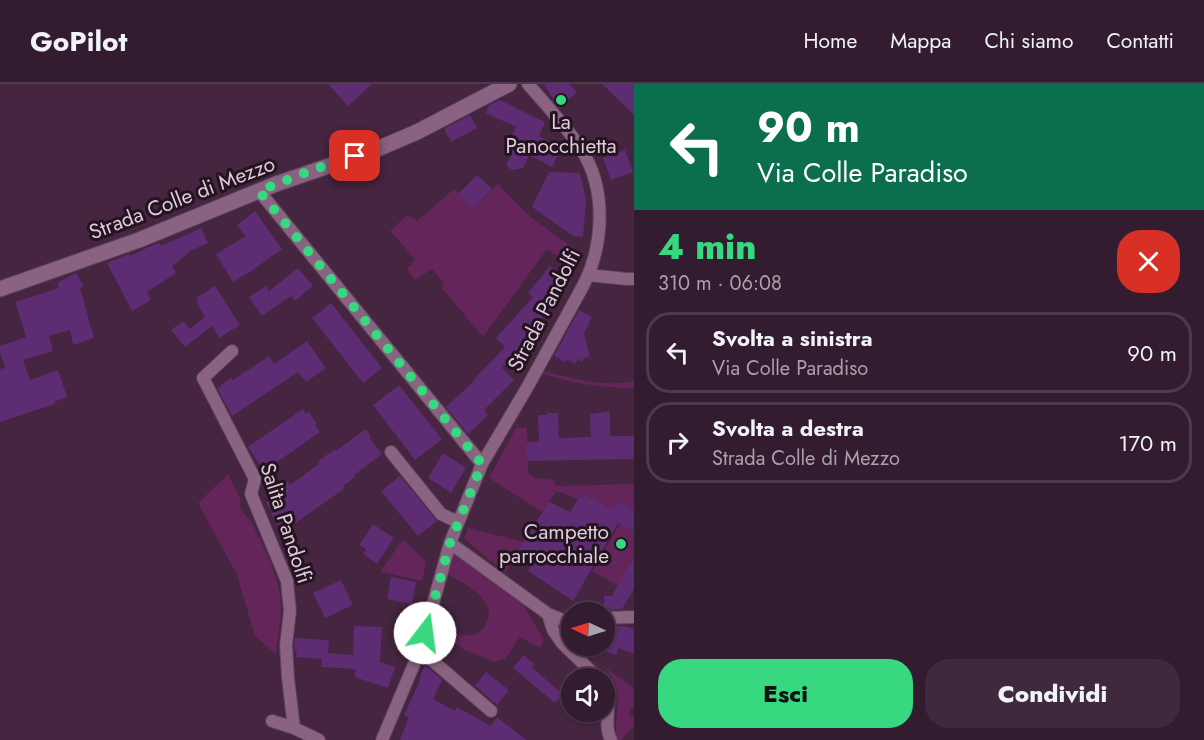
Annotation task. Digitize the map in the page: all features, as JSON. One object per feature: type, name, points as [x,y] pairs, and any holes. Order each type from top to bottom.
[{"type":"street","name":"Strada Colle di Mezzo","points":[[0,289],[139,240],[315,169],[375,150],[417,132],[509,84]]},
{"type":"street","name":"Strada Pandolfi","points":[[382,740],[420,650],[450,543],[482,464],[528,386],[588,274],[596,254],[599,200],[591,171],[580,148],[528,84]]},
{"type":"street","points":[[259,191],[482,464]]},
{"type":"street","points":[[588,274],[634,279]]},
{"type":"street","name":"Salita Pandolfi","points":[[232,351],[203,378],[255,479],[251,494],[286,577],[290,611],[286,656],[294,728]]},
{"type":"street","points":[[391,452],[441,514],[458,522]]},
{"type":"street","points":[[450,543],[548,614],[561,619]]},
{"type":"street","points":[[548,614],[557,637],[588,668]]},
{"type":"street","points":[[615,618],[634,617]]},
{"type":"street","points":[[619,618],[634,625]]},
{"type":"street","points":[[420,650],[491,711]]},
{"type":"street","points":[[272,721],[319,740]]},
{"type":"street","points":[[607,722],[607,730],[611,740]]},
{"type":"shaded area","points":[[498,184],[527,214],[581,254],[576,269],[547,249],[483,337],[442,288],[444,283],[432,269],[415,280],[407,269],[415,259],[390,231],[408,214],[417,221],[454,189],[474,209]]},
{"type":"shaded area","points":[[543,371],[600,383],[634,381],[634,388],[576,382],[542,374]]},
{"type":"shaded area","points":[[516,428],[527,428],[528,472],[532,476],[554,480],[555,486],[634,484],[634,509],[620,501],[613,510],[582,493],[578,500],[556,492],[542,512],[489,478]]},
{"type":"shaded area","points":[[228,474],[241,500],[239,504],[251,521],[268,556],[278,584],[281,609],[276,654],[255,636],[237,575],[198,503]]},
{"type":"shaded area","name":"Campetto parrocchiale","points":[[620,523],[634,531],[634,556],[618,586],[593,571]]},
{"type":"shaded area","points":[[468,528],[524,542],[505,573],[464,538]]},
{"type":"shaded area","points":[[403,539],[426,562],[422,581],[380,572]]},
{"type":"shaded area","points":[[454,554],[522,603],[544,640],[540,648],[520,637],[505,659],[495,662],[467,651],[430,629],[431,624],[460,635],[475,634],[488,620],[488,608],[480,596],[470,587],[447,574]]},
{"type":"shaded area","points":[[615,675],[634,688],[634,706],[628,713],[634,718],[634,726],[621,740],[618,740],[616,733]]},
{"type":"building","points":[[328,84],[372,84],[348,106]]},
{"type":"building","name":"La Panocchietta","points":[[543,84],[570,84],[577,93],[559,106]]},
{"type":"building","points":[[602,84],[634,84],[634,115]]},
{"type":"building","points":[[500,100],[545,122],[539,136],[562,147],[552,167],[529,155],[523,168],[512,170],[506,166],[511,154],[505,151],[516,127],[486,113],[489,105]]},
{"type":"building","points":[[470,115],[477,128],[451,142],[444,129]]},
{"type":"building","points":[[625,150],[633,172],[611,180],[603,158]]},
{"type":"building","points":[[549,172],[580,173],[586,200],[583,237],[573,236],[532,207]]},
{"type":"building","points":[[477,175],[492,189],[474,209],[458,194]]},
{"type":"building","points":[[255,211],[282,249],[233,282],[216,254],[246,236],[237,225]]},
{"type":"building","points":[[201,228],[208,243],[192,250],[172,266],[176,273],[147,292],[151,300],[132,311],[107,263],[129,254],[130,256],[159,242],[161,246]]},
{"type":"building","points":[[550,266],[571,282],[538,324],[540,325],[502,368],[514,380],[484,410],[488,415],[468,434],[446,407],[505,347],[496,338],[533,297],[528,293]]},
{"type":"building","points":[[298,268],[313,286],[295,301],[291,296],[262,316],[249,297],[266,286],[269,291]]},
{"type":"building","points":[[76,273],[84,286],[80,288],[94,338],[73,345],[70,330],[49,336],[53,351],[23,360],[30,380],[58,370],[67,397],[54,402],[55,404],[0,422],[0,369],[5,368],[0,346],[26,337],[15,302],[59,288],[57,283]]},
{"type":"building","points":[[215,286],[240,325],[219,338],[212,326],[185,347],[171,330],[183,321],[190,329],[205,317],[196,298]]},
{"type":"building","points":[[331,303],[382,368],[363,383],[312,318]]},
{"type":"building","points":[[579,310],[592,317],[584,333],[590,357],[584,358],[582,362],[577,359],[575,364],[567,359],[566,362],[554,356]]},
{"type":"building","points":[[307,341],[326,368],[306,382],[298,372],[232,416],[217,388],[269,356],[274,364]]},
{"type":"building","points":[[399,385],[442,439],[415,460],[373,405]]},
{"type":"building","points":[[303,409],[306,414],[309,412],[320,432],[267,469],[265,466],[262,468],[248,447]]},
{"type":"building","points":[[610,411],[610,436],[634,436],[634,459],[527,461],[527,442],[539,442],[538,415],[558,413],[559,438],[591,437],[590,414]]},
{"type":"building","points":[[366,429],[370,439],[382,454],[354,475],[355,477],[343,486],[345,488],[283,532],[266,503],[270,500],[267,496],[288,481],[290,485],[319,464],[317,462]]},
{"type":"building","points":[[443,453],[466,468],[451,493],[428,478]]},
{"type":"building","points":[[400,476],[437,521],[418,536],[381,491]]},
{"type":"building","points":[[582,493],[613,510],[619,501],[634,509],[634,531],[618,523],[573,601],[528,571],[531,566],[515,556],[549,502],[570,512]]},
{"type":"building","points":[[373,524],[394,538],[377,564],[363,554],[366,549],[359,545]]},
{"type":"building","points":[[634,556],[634,589],[622,609],[615,609],[615,602],[604,602],[604,596],[612,596]]},
{"type":"building","points":[[391,577],[416,582],[412,604],[387,599]]},
{"type":"building","points":[[341,580],[353,605],[325,618],[313,593]]},
{"type":"building","points":[[354,626],[382,627],[380,662],[395,667],[388,688],[354,677],[356,669],[322,667],[322,659],[296,657],[295,638],[329,640],[328,653],[353,655]]},
{"type":"building","points":[[615,626],[634,629],[634,654],[619,648],[616,655]]},
{"type":"building","points":[[524,655],[534,664],[532,667],[561,695],[555,703],[513,668]]},
{"type":"building","points":[[425,665],[442,680],[433,699],[455,711],[457,707],[491,726],[497,717],[526,740],[400,740],[409,717],[404,715]]},
{"type":"building","points":[[486,672],[509,690],[497,705],[475,686]]},
{"type":"place","name":"La Panocchietta","points":[[561,100]]},
{"type":"place","name":"Campetto parrocchiale","points":[[621,544]]},
{"type":"route","points":[[355,156],[259,191],[482,464],[450,543],[425,633]]}]
